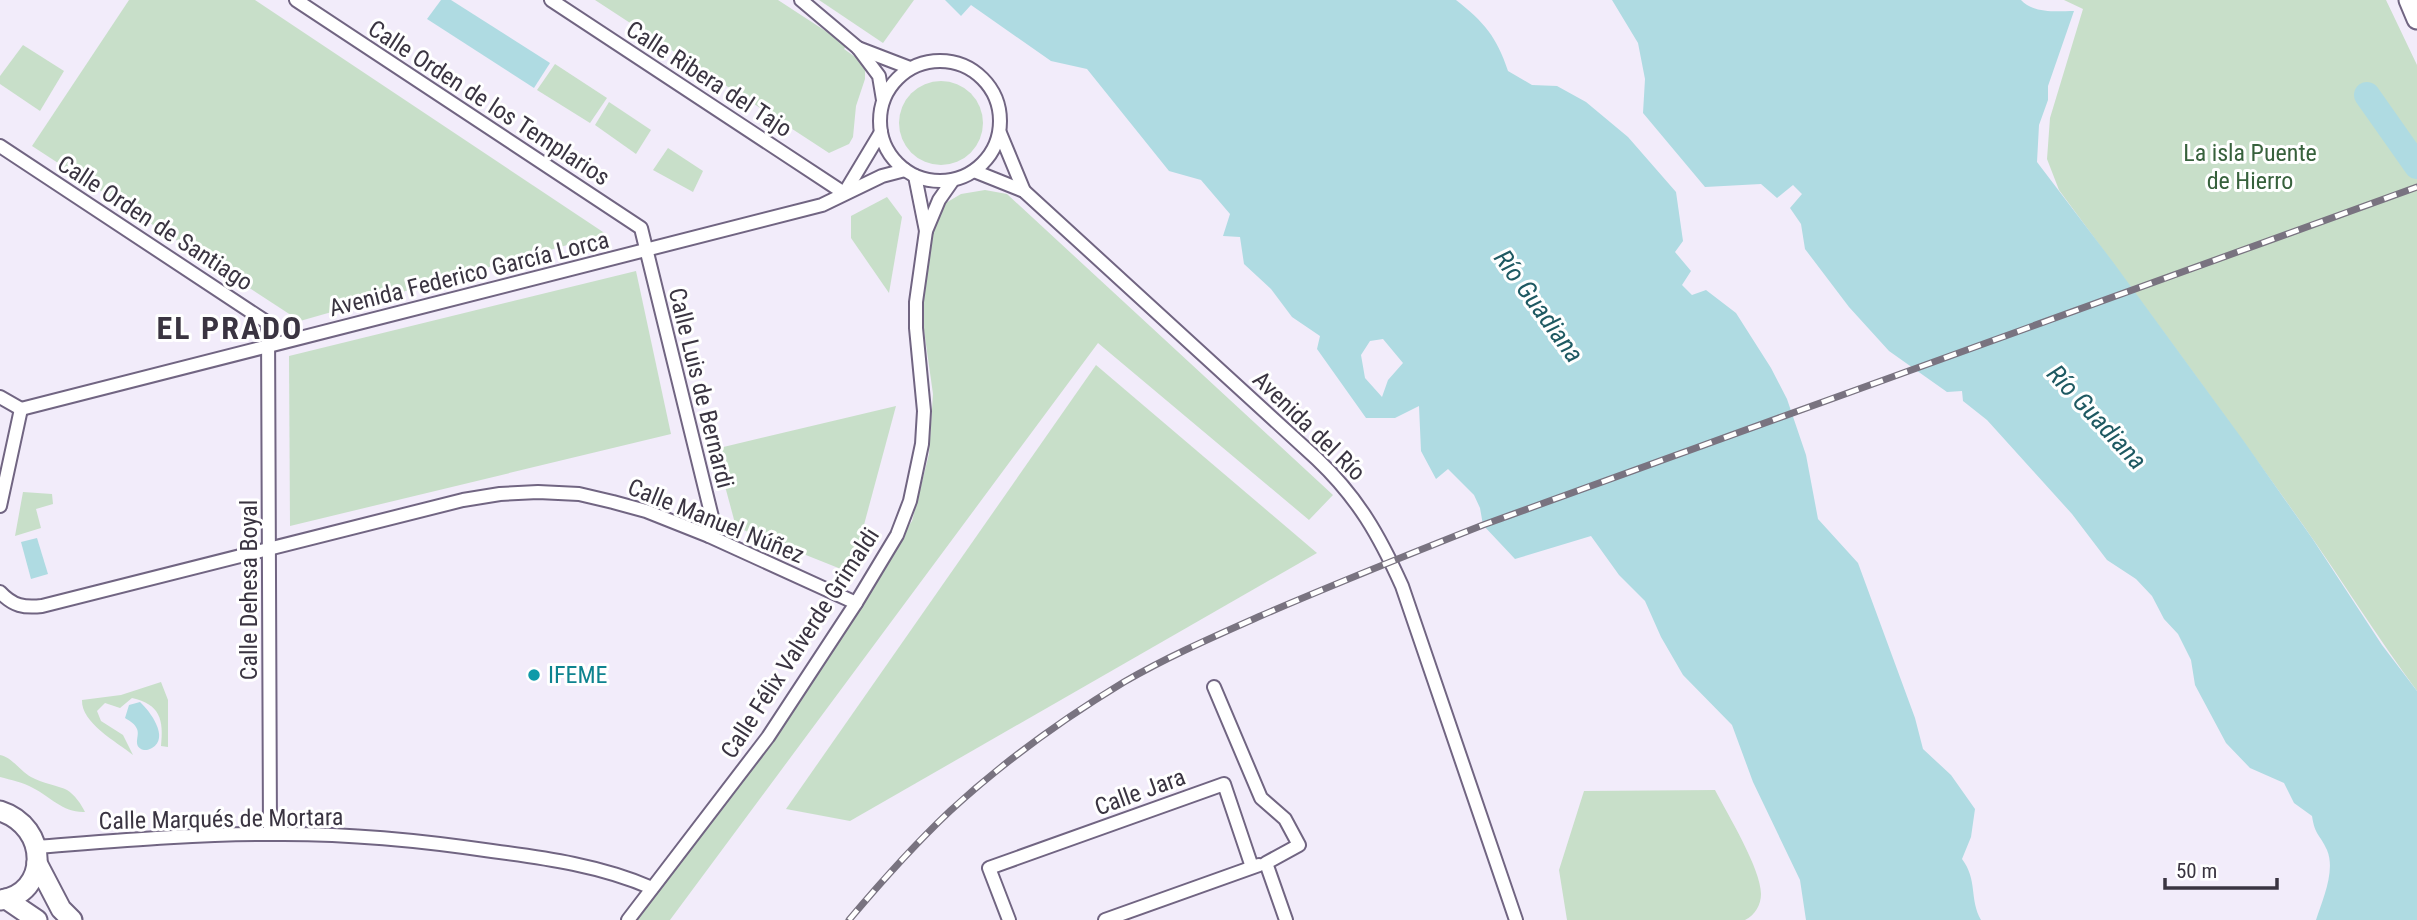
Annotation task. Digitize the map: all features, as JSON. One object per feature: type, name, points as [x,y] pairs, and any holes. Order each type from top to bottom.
[{"type":"main road","points":[[2409,0],[2417,19]]},
{"type":"main road","points":[[0,811],[16,817],[30,830],[37,855],[61,909],[72,920]]},
{"type":"main road","points":[[3,900],[20,892],[31,880],[37,855]]},
{"type":"main road","points":[[3,900],[37,920]]},
{"type":"street","name":"Calle Orden de los Templarios","points":[[296,0],[641,228],[645,250]]},
{"type":"street","name":"Calle Ribera del Tajo","points":[[551,0],[844,193]]},
{"type":"street","points":[[801,0],[858,48],[879,76],[883,100]]},
{"type":"street","points":[[858,48],[910,68]]},
{"type":"street","points":[[929,61],[948,61],[968,66],[984,78],[995,94],[1001,113],[1000,133],[991,154],[974,171],[953,180],[934,181],[910,173],[886,146],[881,132],[883,100],[890,88],[910,68],[929,61]]},
{"type":"street","points":[[844,193],[881,132]]},
{"type":"street","name":"Avenida del Río","points":[[1000,133],[1024,191]]},
{"type":"street","name":"Calle Orden de Santiago","points":[[0,146],[268,323],[270,346]]},
{"type":"street","name":"Avenida del Río","points":[[974,171],[1024,191],[1352,494],[1384,547],[1402,586],[1516,920]]},
{"type":"street","name":"Avenida Federico García Lorca","points":[[21,408],[822,205],[882,176],[910,173]]},
{"type":"street","name":"Calle Félix Valverde Grimaldi","points":[[910,173],[926,231]]},
{"type":"street","name":"Calle Félix Valverde Grimaldi","points":[[628,920],[768,737],[897,535],[917,474],[924,411],[916,302],[926,231],[939,200],[953,180]]},
{"type":"street","name":"Calle Luis de Bernardi","points":[[645,250],[712,517],[709,536]]},
{"type":"street","name":"Calle Dehesa Boyal","points":[[270,346],[270,834]]},
{"type":"street","points":[[0,397],[21,408],[0,506]]},
{"type":"street","name":"Calle Manuel Núñez","points":[[0,593],[9,602],[25,608],[42,606],[463,500],[538,492],[579,494],[646,511],[709,536],[856,603]]},
{"type":"street","points":[[1105,920],[1266,863],[1299,845],[1285,819],[1261,798],[1214,687]]},
{"type":"street","name":"Calle Jara","points":[[1009,920],[989,868],[1224,784],[1252,867]]},
{"type":"street","name":"Calle Marqués de Mortara","points":[[37,855],[176,836],[270,834],[377,838],[524,855],[620,874],[652,888]]},
{"type":"street","points":[[1266,863],[1286,920]]},
{"type":"green space","points":[[129,0],[255,0],[606,234],[300,321],[32,146]]},
{"type":"green space","points":[[595,0],[778,0],[847,45],[844,49],[861,61],[865,69],[865,79],[856,106],[853,137],[849,144],[829,153]]},
{"type":"green space","points":[[819,0],[914,0],[883,43]]},
{"type":"green space","name":"La isla Puente de Hierro","points":[[2064,0],[2386,0],[2417,65],[2417,691],[2273,483],[2059,190],[2047,159],[2050,118],[2083,9]]},
{"type":"green space","points":[[23,45],[64,71],[40,111],[0,84],[0,76]]},
{"type":"green space","points":[[555,64],[607,98],[590,123],[537,90]]},
{"type":"green space","points":[[941,81],[957,84],[976,100],[983,123],[980,139],[964,158],[941,165],[925,162],[906,146],[899,123],[902,107],[918,88]]},
{"type":"green space","points":[[609,102],[651,130],[636,154],[595,125]]},
{"type":"green space","points":[[668,148],[703,171],[693,192],[653,170]]},
{"type":"green space","points":[[985,190],[1007,194],[1333,495],[1309,520],[1098,343],[670,920],[633,920],[912,521],[929,454],[933,394],[922,316],[933,224],[944,204],[961,194]]},
{"type":"green space","points":[[887,197],[902,217],[889,293],[851,238],[851,216]]},
{"type":"green space","points":[[636,271],[671,434],[290,526],[289,356]]},
{"type":"green space","points":[[1096,365],[1317,553],[850,821],[786,809]]},
{"type":"green space","points":[[896,406],[851,573],[736,527],[715,449]]},
{"type":"green space","points":[[23,492],[52,494],[53,504],[36,509],[41,528],[15,536]]},
{"type":"green space","points":[[161,682],[168,700],[168,747],[161,746],[161,721],[149,704],[132,698],[120,708],[105,703],[97,711],[101,721],[123,735],[133,755],[93,724],[83,708],[82,700],[121,695]]},
{"type":"green space","points":[[0,755],[8,758],[31,777],[73,794],[85,812],[70,810],[29,786],[0,777]]},
{"type":"green space","points":[[1715,790],[1743,842],[1760,883],[1760,902],[1752,915],[1745,920],[1567,920],[1559,870],[1584,791]]},
{"type":"water","points":[[441,0],[451,0],[550,63],[534,88],[427,19]]},
{"type":"water","name":"Río Guadiana","points":[[945,0],[1456,0],[1488,31],[1508,71],[1532,85],[1557,86],[1586,102],[1628,137],[1676,192],[1683,241],[1675,252],[1691,271],[1682,285],[1692,295],[1706,290],[1736,313],[1771,368],[1787,399],[1806,455],[1818,519],[1858,563],[1915,718],[1923,749],[1951,775],[1975,809],[1971,837],[1962,859],[1970,874],[1975,905],[1981,920],[1806,920],[1800,880],[1753,782],[1732,725],[1683,675],[1661,637],[1645,601],[1619,575],[1591,536],[1515,559],[1483,525],[1474,495],[1448,469],[1436,479],[1421,451],[1419,406],[1395,418],[1366,418],[1317,349],[1320,336],[1292,317],[1271,289],[1244,264],[1240,237],[1223,236],[1230,214],[1201,180],[1169,171],[1087,69],[1051,61],[971,5],[961,16]],"holes":[[[1383,339],[1403,363],[1388,380],[1382,397],[1365,378],[1361,355],[1370,341]]]},
{"type":"water","name":"Río Guadiana","points":[[1612,0],[2021,0],[2039,10],[2074,11],[2048,86],[2048,100],[2039,125],[2037,162],[2243,440],[2312,538],[2382,645],[2417,691],[2417,920],[2316,920],[2330,867],[2327,850],[2316,831],[2312,816],[2294,803],[2284,783],[2250,768],[2226,743],[2195,685],[2191,660],[2178,634],[2164,619],[2152,596],[2136,579],[2107,560],[2072,514],[1987,420],[1963,401],[1962,391],[1947,392],[1889,351],[1849,307],[1805,249],[1801,224],[1790,208],[1802,194],[1793,185],[1777,198],[1761,184],[1705,187],[1643,113],[1645,79],[1638,43]]},
{"type":"water","points":[[37,538],[48,574],[31,579],[21,542]]},
{"type":"water","points":[[140,702],[153,718],[159,731],[157,744],[146,750],[139,747],[134,724],[125,718],[129,705]]},
{"type":"waterway","points":[[2367,95],[2417,166]]},
{"type":"railway","points":[[849,920],[924,837],[991,775],[1101,696],[1190,648],[1314,593],[1483,525],[2417,187]]},
{"type":"place","name":"IFEME","points":[[534,675]]},
{"type":"district","name":"EL PRADO","points":[[230,328]]}]
